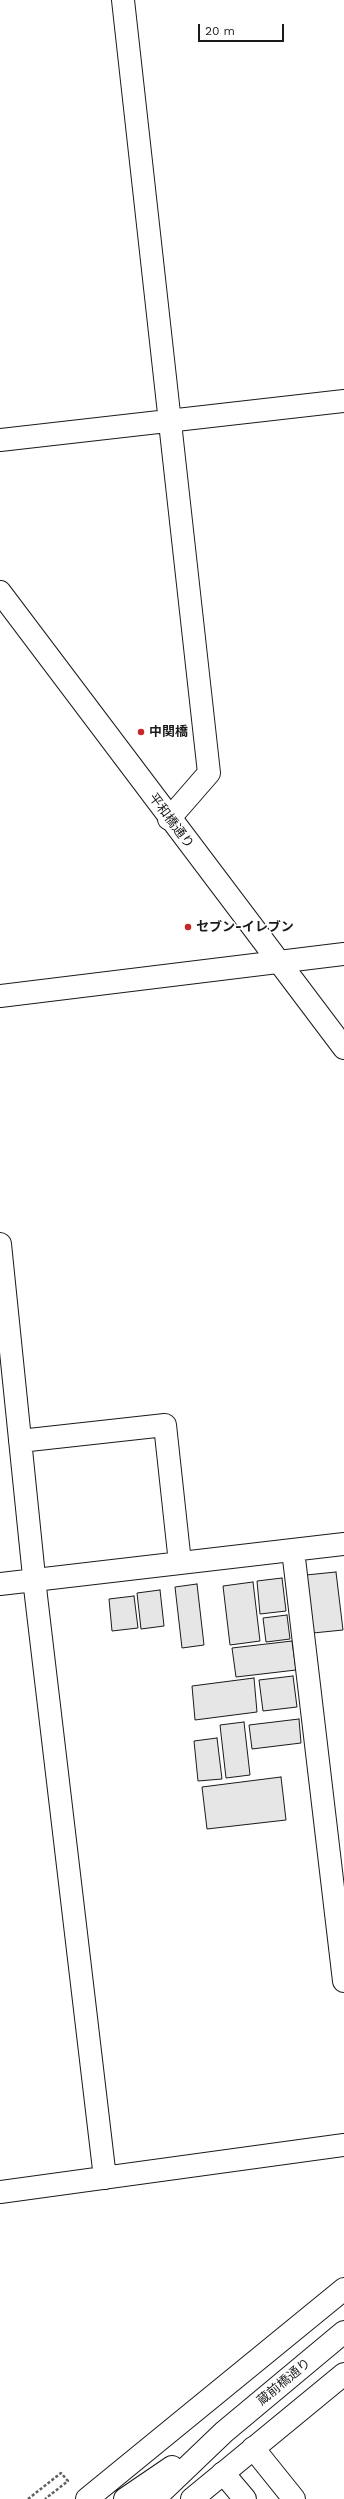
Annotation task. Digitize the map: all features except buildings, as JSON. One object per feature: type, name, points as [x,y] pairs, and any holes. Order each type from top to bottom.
[{"type":"street","points":[[123,0],[171,420],[209,773],[169,819]]},
{"type":"street","points":[[0,440],[344,401]]},
{"type":"street","name":"平和橋通り","points":[[0,592],[169,819],[344,1048]]},
{"type":"street","points":[[0,996],[344,954]]},
{"type":"street","points":[[0,1244],[34,1580],[105,2178]]},
{"type":"street","points":[[20,1441],[165,1425],[180,1563]]},
{"type":"street","points":[[0,1584],[344,1544]]},
{"type":"street","points":[[293,1550],[344,1981]]},
{"type":"street","points":[[0,2192],[344,2145]]},
{"type":"street","points":[[86,2499],[344,2290]]},
{"type":"street","name":"蔵前橋通り","points":[[154,2499],[224,2432],[344,2332]]},
{"type":"street","points":[[192,2499],[344,2374]]},
{"type":"street","name":"蔵前橋通り","points":[[125,2499],[224,2432]]},
{"type":"street","points":[[253,2448],[294,2499]]},
{"type":"street","points":[[223,2473],[245,2499]]},
{"type":"path","points":[[28,2499],[61,2473],[68,2481],[45,2499]]},
{"type":"place","name":"中関橋","points":[[141,732]]},
{"type":"place","name":"セブン-イレブン","points":[[188,927]]}]
